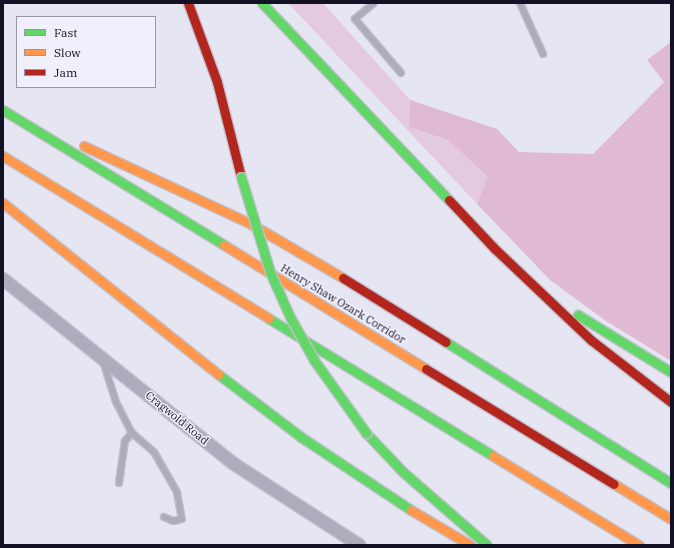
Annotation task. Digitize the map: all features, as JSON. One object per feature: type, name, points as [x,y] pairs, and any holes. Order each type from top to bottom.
[{"type":"highway","points":[[188,3],[217,82],[241,177],[267,265],[290,317],[314,360],[366,433],[403,472],[486,545]]},
{"type":"highway","points":[[262,3],[438,191],[592,340],[671,402]]},
{"type":"highway","points":[[5,110],[153,177],[258,227],[318,262],[671,483]]},
{"type":"highway","name":"Henry Shaw Ozark Corridor","points":[[5,110],[671,519]]},
{"type":"highway","points":[[3,156],[639,545]]},
{"type":"highway","points":[[3,203],[296,433],[382,492],[470,545]]},
{"type":"highway","points":[[547,297],[671,372]]},
{"type":"street","name":"Cragwold Road","points":[[3,279],[234,464],[359,545]]},
{"type":"lane","points":[[374,3],[355,19],[400,73]]},
{"type":"lane","points":[[520,3],[543,54]]},
{"type":"lane","points":[[101,358],[116,402],[132,433],[154,452],[177,492],[182,519],[173,521],[164,517]]},
{"type":"lane","points":[[119,483],[125,441],[132,433]]},
{"type":"shaded area","points":[[288,3],[323,3],[410,100],[409,127],[448,140],[489,177],[477,204]]},
{"type":"shaded area","points":[[671,42],[671,361],[606,321],[550,280],[477,204],[488,177],[448,140],[409,127],[410,100],[497,129],[519,152],[593,154],[664,82],[647,60]]},
{"type":"traffic: fast","points":[[262,3],[449,200]]},
{"type":"traffic: fast","points":[[3,110],[224,245]]},
{"type":"traffic: fast","points":[[241,177],[270,272],[290,317],[314,360],[366,433]]},
{"type":"traffic: fast","points":[[578,315],[671,372]]},
{"type":"traffic: fast","points":[[268,318],[493,456]]},
{"type":"traffic: fast","points":[[446,342],[671,483]]},
{"type":"traffic: fast","points":[[218,374],[301,437],[411,510]]},
{"type":"traffic: fast","points":[[366,433],[403,472],[487,545]]},
{"type":"traffic: slow","points":[[84,146],[251,224],[343,278]]},
{"type":"traffic: slow","points":[[3,156],[268,318]]},
{"type":"traffic: slow","points":[[3,203],[218,374]]},
{"type":"traffic: slow","points":[[224,245],[426,369]]},
{"type":"traffic: slow","points":[[493,456],[639,545]]},
{"type":"traffic: slow","points":[[614,484],[671,519]]},
{"type":"traffic: slow","points":[[411,510],[470,545]]},
{"type":"traffic: jam","points":[[188,3],[217,82],[241,177]]},
{"type":"traffic: jam","points":[[449,200],[494,248],[591,340],[671,402]]},
{"type":"traffic: jam","points":[[343,278],[446,342]]},
{"type":"traffic: jam","points":[[426,369],[614,484]]}]
